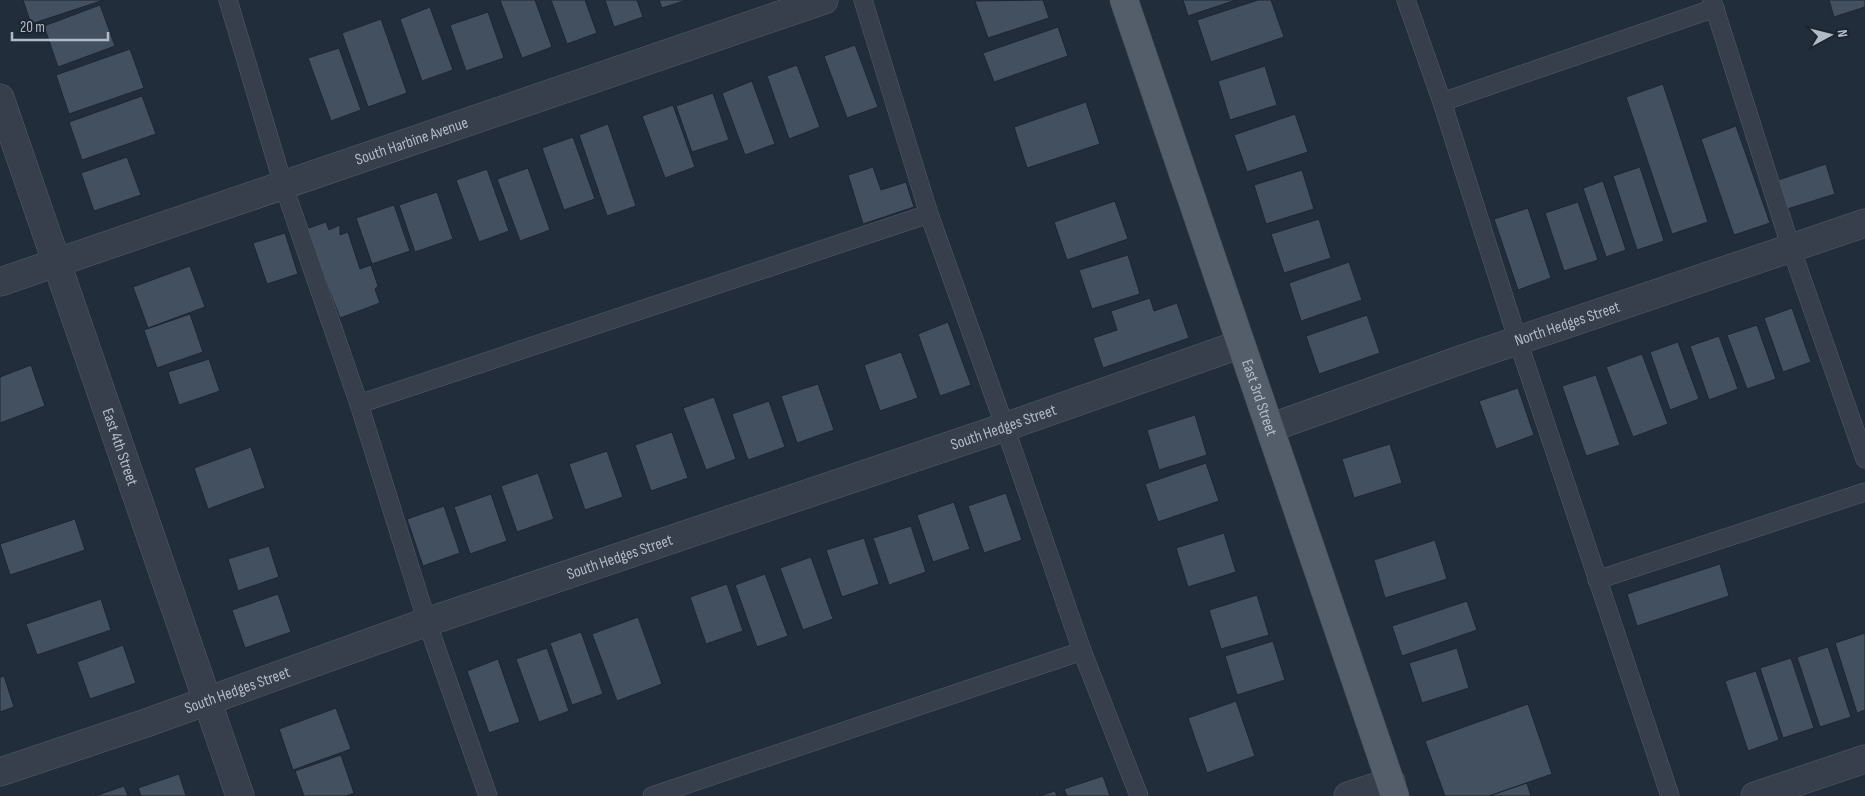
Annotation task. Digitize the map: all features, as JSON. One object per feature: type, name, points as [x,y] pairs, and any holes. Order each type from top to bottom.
[{"type":"main road","name":"East 3rd Street","points":[[1124,0],[1393,789]]},
{"type":"street","name":"South Harbine Avenue","points":[[0,282],[824,0]]},
{"type":"street","name":"East 4th Street","points":[[0,98],[240,796]]},
{"type":"street","name":"North Hedges Street","points":[[1270,428],[1865,223]]},
{"type":"street","name":"South Hedges Street","points":[[0,772],[207,701],[427,622],[1005,427],[1241,344]]},
{"type":"street","points":[[1755,796],[1865,759]]},
{"type":"street","points":[[1348,796],[1393,789]]},
{"type":"lane","points":[[228,0],[283,184],[359,404],[427,622],[488,796]]},
{"type":"lane","points":[[863,0],[929,214],[1082,651],[1139,796]]},
{"type":"lane","points":[[1406,0],[1442,102],[1518,341],[1670,796]]},
{"type":"lane","points":[[1442,102],[1714,4],[1792,248],[1865,459]]},
{"type":"lane","points":[[359,404],[929,214]]},
{"type":"lane","points":[[1597,580],[1865,492]]},
{"type":"lane","points":[[652,796],[1082,651]]},
{"type":"building","points":[[23,0],[104,0],[31,24]]},
{"type":"building","points":[[500,0],[535,0],[552,47],[522,58]]},
{"type":"building","points":[[551,0],[585,0],[597,33],[567,44]]},
{"type":"building","points":[[605,0],[637,0],[643,17],[614,27]]},
{"type":"building","points":[[659,0],[687,0],[662,8]]},
{"type":"building","points":[[1043,0],[1049,18],[988,38],[975,1]]},
{"type":"building","points":[[1183,0],[1236,0],[1188,16]]},
{"type":"building","points":[[1258,0],[1271,0],[1284,37],[1211,62],[1197,20]]},
{"type":"building","points":[[1829,0],[1865,0],[1865,7],[1834,17]]},
{"type":"building","points":[[100,5],[115,46],[58,67],[44,26]]},
{"type":"building","points":[[430,7],[453,70],[422,81],[400,19]]},
{"type":"building","points":[[488,12],[504,58],[466,71],[450,25]]},
{"type":"building","points":[[381,19],[407,93],[368,107],[342,33]]},
{"type":"building","points":[[1058,27],[1068,56],[994,82],[983,53]]},
{"type":"building","points":[[855,45],[878,107],[847,118],[824,56]]},
{"type":"building","points":[[339,48],[361,110],[331,121],[308,58]]},
{"type":"building","points":[[130,49],[144,88],[69,114],[56,75]]},
{"type":"building","points":[[797,65],[820,127],[789,139],[767,76]]},
{"type":"building","points":[[1265,66],[1277,105],[1230,120],[1218,81]]},
{"type":"building","points":[[752,81],[775,144],[745,155],[722,93]]},
{"type":"building","points":[[1663,84],[1708,222],[1672,234],[1626,97]]},
{"type":"building","points":[[713,93],[729,140],[692,152],[676,106]]},
{"type":"building","points":[[142,96],[156,134],[82,160],[69,122]]},
{"type":"building","points":[[1086,102],[1100,144],[1027,168],[1014,127]]},
{"type":"building","points":[[673,105],[695,167],[665,178],[642,116]]},
{"type":"building","points":[[1295,114],[1308,152],[1247,172],[1234,135]]},
{"type":"building","points":[[608,124],[636,206],[607,216],[579,135]]},
{"type":"building","points":[[1736,126],[1770,223],[1734,235],[1701,139]]},
{"type":"building","points":[[573,137],[595,199],[564,210],[542,148]]},
{"type":"building","points":[[127,157],[141,195],[94,211],[81,173]]},
{"type":"building","points":[[1826,164],[1835,194],[1781,211],[1772,182]]},
{"type":"building","points":[[873,167],[881,190],[906,182],[914,207],[863,224],[848,175]]},
{"type":"building","points":[[1640,167],[1664,241],[1637,250],[1613,176]]},
{"type":"building","points":[[528,168],[550,230],[520,241],[497,179]]},
{"type":"building","points":[[487,169],[509,231],[479,242],[456,180]]},
{"type":"building","points":[[1302,170],[1314,209],[1266,224],[1254,185]]},
{"type":"building","points":[[1603,181],[1626,250],[1606,257],[1583,188]]},
{"type":"building","points":[[437,192],[453,239],[415,252],[399,205]]},
{"type":"building","points":[[1115,201],[1128,239],[1067,260],[1054,222]]},
{"type":"building","points":[[1578,202],[1598,260],[1564,271],[1545,213]]},
{"type":"building","points":[[394,205],[410,251],[372,264],[356,218]]},
{"type":"building","points":[[1528,208],[1551,278],[1518,290],[1494,219]]},
{"type":"building","points":[[1319,219],[1331,258],[1284,273],[1271,234]]},
{"type":"building","points":[[326,222],[329,230],[340,225],[340,235],[348,232],[360,269],[371,265],[378,286],[375,289],[380,303],[340,318],[306,229]]},
{"type":"building","points":[[285,233],[298,274],[267,284],[253,243]]},
{"type":"building","points":[[1128,255],[1140,294],[1092,309],[1079,270]]},
{"type":"building","points":[[1349,262],[1362,300],[1301,321],[1289,283]]},
{"type":"building","points":[[190,266],[205,307],[148,328],[133,287]]},
{"type":"building","points":[[1150,298],[1154,311],[1177,303],[1189,338],[1103,368],[1093,338],[1117,330],[1111,311]]},
{"type":"building","points":[[1792,308],[1811,362],[1783,372],[1764,318]]},
{"type":"building","points":[[190,314],[203,352],[157,368],[144,330]]},
{"type":"building","points":[[1367,315],[1380,353],[1319,374],[1306,336]]},
{"type":"building","points":[[948,322],[971,385],[940,396],[918,334]]},
{"type":"building","points":[[1757,325],[1776,379],[1747,389],[1727,335]]},
{"type":"building","points":[[1719,336],[1738,389],[1709,400],[1690,346]]},
{"type":"building","points":[[1678,342],[1699,399],[1670,410],[1650,352]]},
{"type":"building","points":[[901,352],[918,398],[880,411],[864,365]]},
{"type":"building","points":[[1642,354],[1668,424],[1633,437],[1606,367]]},
{"type":"building","points":[[209,359],[220,391],[179,405],[168,372]]},
{"type":"building","points":[[31,365],[45,406],[0,423],[0,377]]},
{"type":"building","points":[[1596,375],[1620,445],[1586,456],[1562,386]]},
{"type":"building","points":[[818,384],[834,430],[797,443],[781,396]]},
{"type":"building","points":[[1518,388],[1534,435],[1496,449],[1479,401]]},
{"type":"building","points":[[714,397],[736,459],[706,470],[683,408]]},
{"type":"building","points":[[769,401],[785,447],[748,460],[732,414]]},
{"type":"building","points":[[1195,415],[1207,455],[1159,470],[1147,430]]},
{"type":"building","points":[[672,432],[688,478],[651,491],[635,445]]},
{"type":"building","points":[[1390,444],[1402,483],[1354,498],[1342,459]]},
{"type":"building","points":[[251,447],[265,488],[208,509],[194,468]]},
{"type":"building","points":[[607,451],[623,497],[585,510],[569,464]]},
{"type":"building","points":[[1206,463],[1219,501],[1158,522],[1145,484]]},
{"type":"building","points":[[538,473],[554,519],[517,532],[501,486]]},
{"type":"building","points":[[1006,493],[1022,540],[984,553],[968,506]]},
{"type":"building","points":[[491,494],[507,541],[470,554],[454,507]]},
{"type":"building","points":[[954,502],[970,549],[933,562],[917,515]]},
{"type":"building","points":[[444,506],[460,553],[423,566],[407,519]]},
{"type":"building","points":[[75,519],[85,550],[10,575],[0,544]]},
{"type":"building","points":[[911,526],[926,572],[889,585],[873,538]]},
{"type":"building","points":[[1224,533],[1236,572],[1188,587],[1176,548]]},
{"type":"building","points":[[864,538],[879,584],[842,597],[826,550]]},
{"type":"building","points":[[1435,540],[1447,579],[1385,598],[1374,560]]},
{"type":"building","points":[[269,546],[279,577],[238,591],[228,559]]},
{"type":"building","points":[[811,557],[833,619],[803,630],[780,568]]},
{"type":"building","points":[[1720,564],[1729,596],[1637,626],[1627,594]]},
{"type":"building","points":[[765,574],[788,636],[757,647],[735,585]]},
{"type":"building","points":[[727,584],[743,631],[706,644],[690,597]]},
{"type":"building","points":[[278,594],[291,632],[245,648],[232,610]]},
{"type":"building","points":[[1257,595],[1269,635],[1221,649],[1209,610]]},
{"type":"building","points":[[101,599],[111,630],[37,655],[26,624]]},
{"type":"building","points":[[1467,601],[1477,630],[1402,656],[1392,626]]},
{"type":"building","points":[[638,617],[662,684],[617,701],[592,634]]},
{"type":"building","points":[[581,632],[603,694],[572,705],[550,643]]},
{"type":"building","points":[[1865,633],[1865,710],[1857,713],[1835,643]]},
{"type":"building","points":[[1273,641],[1285,680],[1237,695],[1225,656]]},
{"type":"building","points":[[123,645],[136,683],[90,699],[77,662]]},
{"type":"building","points":[[1828,647],[1851,717],[1820,727],[1797,657]]},
{"type":"building","points":[[547,648],[569,711],[539,722],[516,659]]},
{"type":"building","points":[[1457,648],[1469,688],[1422,703],[1409,663]]},
{"type":"building","points":[[1791,658],[1814,728],[1783,738],[1760,668]]},
{"type":"building","points":[[498,659],[520,722],[489,733],[467,671]]},
{"type":"building","points":[[1756,671],[1779,740],[1748,751],[1725,681]]},
{"type":"building","points":[[4,676],[14,707],[0,712],[0,677]]},
{"type":"building","points":[[1236,701],[1255,756],[1207,773],[1188,718]]},
{"type":"building","points":[[1528,704],[1552,774],[1489,796],[1445,796],[1425,741]]},
{"type":"building","points":[[336,708],[351,749],[293,770],[279,729]]},
{"type":"building","points":[[341,755],[354,793],[346,796],[304,796],[295,771]]},
{"type":"building","points":[[179,774],[186,796],[141,796],[138,788]]},
{"type":"building","points":[[1103,776],[1110,796],[1067,796],[1064,789]]},
{"type":"building","points":[[1527,783],[1531,796],[1489,796]]},
{"type":"building","points":[[124,786],[128,796],[95,796]]},
{"type":"building","points":[[1055,791],[1057,796],[1039,796]]}]
